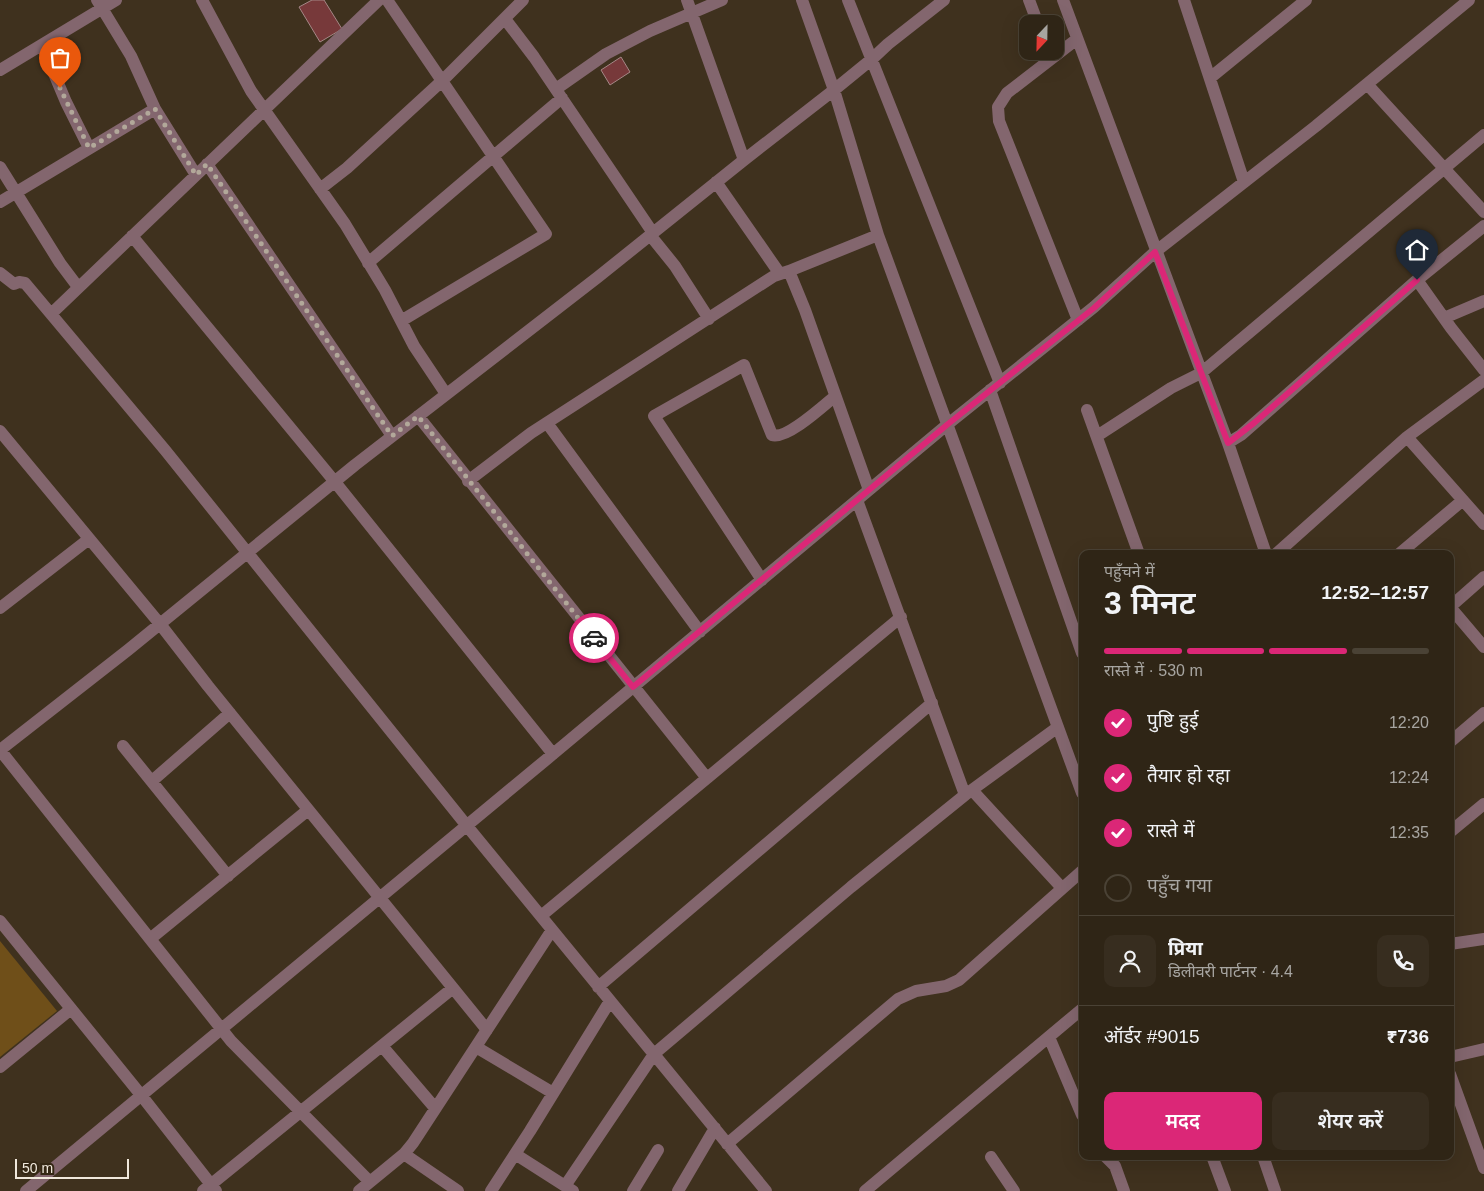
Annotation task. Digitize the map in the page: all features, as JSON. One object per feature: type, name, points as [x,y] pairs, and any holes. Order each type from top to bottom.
[{"type":"street","points":[[0,70],[42,45],[100,4],[116,0]]},
{"type":"street","points":[[202,0],[251,91],[345,224],[414,346],[446,394]]},
{"type":"street","points":[[50,314],[379,0]]},
{"type":"street","points":[[387,0],[546,234],[401,321]]},
{"type":"street","points":[[320,189],[347,168],[443,80],[523,0]]},
{"type":"street","points":[[368,262],[494,156],[559,94],[606,54],[650,31],[689,6],[722,0]]},
{"type":"street","points":[[802,0],[834,90],[878,235],[1079,785]]},
{"type":"street","points":[[848,0],[995,386],[1079,644]]},
{"type":"street","points":[[370,1182],[231,1041],[0,750],[160,624],[392,436],[834,90],[944,0]]},
{"type":"street","points":[[1029,0],[1035,15]]},
{"type":"street","points":[[1063,0],[1155,252],[1228,443],[1265,550]]},
{"type":"street","points":[[1184,0],[1244,182]]},
{"type":"street","points":[[1210,78],[1306,0]]},
{"type":"street","points":[[33,1189],[141,1095],[554,754],[868,490],[1078,320],[1155,252],[1367,84],[1468,0]]},
{"type":"street","points":[[100,4],[131,56],[155,109],[196,175]]},
{"type":"street","points":[[689,6],[744,160]]},
{"type":"street","points":[[505,19],[559,94],[709,319]]},
{"type":"street","points":[[1064,47],[1077,39]]},
{"type":"street","points":[[42,45],[66,102],[89,148]]},
{"type":"street","points":[[1044,60],[1001,100],[998,107],[999,121],[1078,320]]},
{"type":"street","points":[[1367,84],[1484,212]]},
{"type":"street","points":[[0,202],[155,109]]},
{"type":"street","points":[[1097,436],[1171,388],[1201,373],[1484,135]]},
{"type":"street","points":[[207,164],[392,436]]},
{"type":"street","points":[[0,167],[78,288]]},
{"type":"street","points":[[716,182],[785,272],[805,310],[868,490]]},
{"type":"street","points":[[1228,443],[1255,422],[1417,280],[1484,226]]},
{"type":"street","points":[[468,481],[531,433],[774,276],[878,235]]},
{"type":"street","points":[[132,236],[335,482],[554,754]]},
{"type":"street","points":[[0,273],[14,284],[19,282],[25,284],[165,450],[467,826],[766,1191]]},
{"type":"street","points":[[1417,280],[1484,370]]},
{"type":"street","points":[[1444,318],[1484,301]]},
{"type":"street","points":[[762,580],[654,416],[744,366],[768,428],[772,435],[777,437],[787,433],[834,397]]},
{"type":"street","points":[[1280,550],[1407,437],[1484,380]]},
{"type":"street","points":[[1087,410],[1138,550]]},
{"type":"street","points":[[418,416],[706,777]]},
{"type":"street","points":[[546,423],[700,632]]},
{"type":"street","points":[[0,431],[160,624],[487,1030]]},
{"type":"street","points":[[1407,437],[1484,524]]},
{"type":"street","points":[[857,500],[932,703],[969,793],[1062,888]]},
{"type":"street","points":[[1404,550],[1463,500]]},
{"type":"street","points":[[3,601],[89,538]]},
{"type":"street","points":[[1454,603],[1484,577]]},
{"type":"street","points":[[1454,612],[1484,647]]},
{"type":"street","points":[[541,916],[706,777],[901,617]]},
{"type":"street","points":[[598,987],[932,703]]},
{"type":"street","points":[[152,781],[230,713]]},
{"type":"street","points":[[1454,739],[1484,713]]},
{"type":"street","points":[[515,1154],[569,1188],[654,1054],[851,887],[969,793],[1058,727]]},
{"type":"street","points":[[123,746],[228,876]]},
{"type":"street","points":[[1454,829],[1484,804]]},
{"type":"street","points":[[150,939],[308,810]]},
{"type":"street","points":[[727,1144],[898,999],[916,991],[946,986],[959,980],[1079,874]]},
{"type":"street","points":[[0,921],[141,1095],[210,1189],[453,988]]},
{"type":"street","points":[[359,1191],[404,1154],[552,930]]},
{"type":"street","points":[[1454,943],[1484,939]]},
{"type":"street","points":[[491,1191],[610,1000]]},
{"type":"street","points":[[0,1067],[72,1009]]},
{"type":"street","points":[[865,1191],[1079,1012]]},
{"type":"street","points":[[1049,1037],[1079,1108]]},
{"type":"street","points":[[382,1046],[435,1108]]},
{"type":"street","points":[[476,1047],[553,1093]]},
{"type":"street","points":[[1454,1056],[1484,1049]]},
{"type":"street","points":[[1454,1085],[1484,1168]]},
{"type":"street","points":[[678,1191],[715,1128]]},
{"type":"street","points":[[633,1191],[658,1150]]},
{"type":"street","points":[[404,1154],[458,1191]]},
{"type":"street","points":[[991,1157],[1014,1191]]},
{"type":"street","points":[[1109,1160],[1115,1166],[1124,1191]]},
{"type":"street","points":[[1213,1160],[1225,1191]]},
{"type":"street","points":[[1264,1160],[1276,1191]]},
{"type":"shaded area","points":[[0,941],[57,1011],[0,1057]]},
{"type":"building","points":[[312,0],[324,0],[342,29],[320,42],[299,7]]},
{"type":"building","points":[[621,57],[630,72],[610,85],[601,70]]},
{"type":"way so far","points":[[60,88],[89,148],[155,109],[196,175],[207,164],[392,436],[418,416],[489,508],[594,638]]},
{"type":"route","points":[[594,638],[633,687],[948,424],[1094,308],[1155,252],[1228,443],[1335,354],[1417,280]]}]
